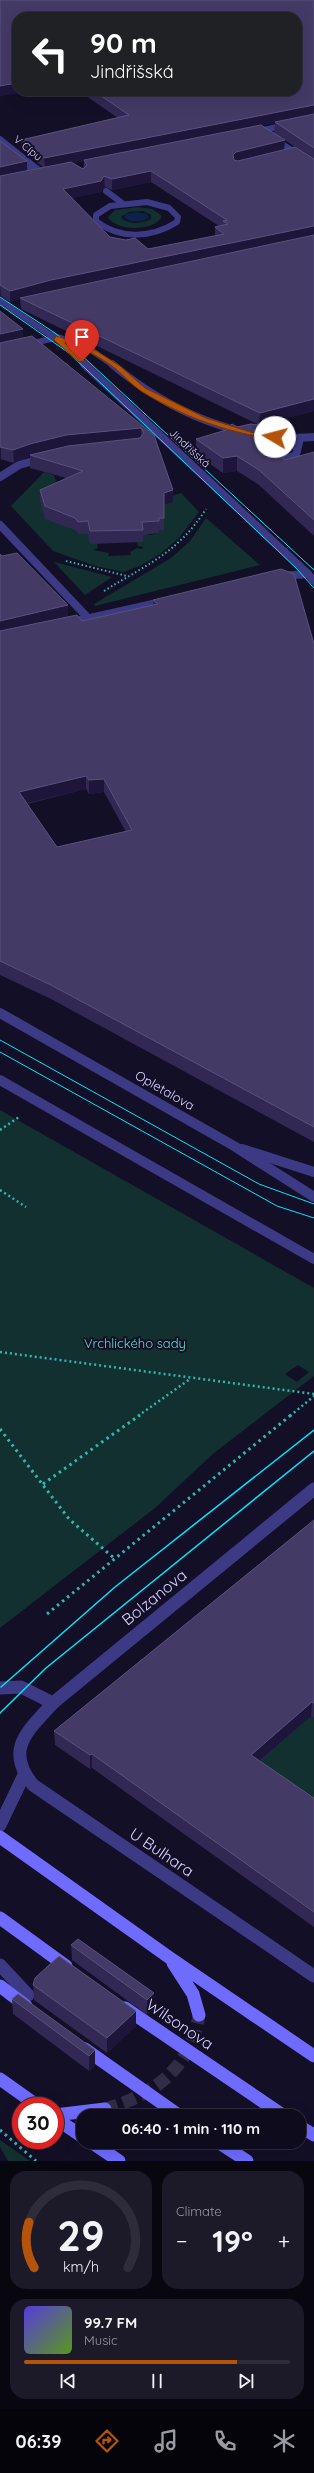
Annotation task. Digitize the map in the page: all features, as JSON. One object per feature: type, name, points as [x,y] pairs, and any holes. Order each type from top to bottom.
[{"type":"main road","points":[[0,1837],[47,1872],[170,1958],[314,2056]]},
{"type":"main road","points":[[0,1918],[80,1976]]},
{"type":"main road","points":[[170,1958],[193,1994],[199,2015]]},
{"type":"main road","points":[[0,1986],[38,2015]]},
{"type":"main road","name":"Wilsonova","points":[[117,2002],[274,2109]]},
{"type":"main road","points":[[76,2042],[170,2109]]},
{"type":"main road","points":[[0,2079],[25,2097]]},
{"type":"main road","points":[[64,2115],[105,2108]]},
{"type":"main road","points":[[64,2123],[76,2132]]},
{"type":"main road","points":[[101,2149],[119,2161]]},
{"type":"main road","points":[[229,2149],[248,2161]]},
{"type":"street","points":[[246,133],[295,124]]},
{"type":"street","points":[[262,130],[299,155],[286,156]]},
{"type":"street","name":"V Cípu","points":[[0,138],[44,174]]},
{"type":"street","points":[[0,147],[24,165],[44,174]]},
{"type":"street","points":[[29,177],[51,172]]},
{"type":"street","points":[[106,191],[122,203],[159,204],[176,212],[178,217],[177,222],[163,230],[136,234],[110,230],[96,221],[96,215],[101,210],[122,203]]},
{"type":"street","name":"Jindřišská","points":[[0,301],[56,338],[314,581]]},
{"type":"street","points":[[10,307],[21,305]]},
{"type":"street","points":[[0,350],[56,338]]},
{"type":"street","name":"Jindřišská","points":[[56,338],[85,346],[117,367],[143,389],[216,425],[249,434],[300,438],[314,437]]},
{"type":"street","points":[[274,463],[296,455],[300,438]]},
{"type":"street","points":[[0,477],[19,464],[49,457]]},
{"type":"street","points":[[0,525],[24,548],[88,618]]},
{"type":"street","points":[[270,578],[290,574],[308,574]]},
{"type":"street","points":[[59,625],[172,600]]},
{"type":"street","name":"Opletalova","points":[[0,1014],[234,1146],[314,1197]]},
{"type":"street","points":[[0,1080],[314,1259]]},
{"type":"street","points":[[234,1146],[314,1172]]},
{"type":"street","name":"Bolzanova","points":[[24,1775],[18,1764],[18,1751],[22,1739],[53,1703],[314,1489]]},
{"type":"street","points":[[0,1688],[14,1685],[25,1687],[53,1703]]},
{"type":"street","points":[[0,1825],[24,1775]]},
{"type":"street","name":"U Bulhara","points":[[24,1775],[33,1784],[314,1976]]},
{"type":"street","points":[[0,1965],[28,1995]]},
{"type":"path","points":[[104,592],[127,576],[147,568],[165,556],[183,540],[202,515]]},
{"type":"path","points":[[60,559],[127,576]]},
{"type":"path","points":[[0,1130],[24,1113]]},
{"type":"path","points":[[0,1190],[26,1207]]},
{"type":"path","points":[[0,1352],[314,1395]]},
{"type":"path","points":[[43,1484],[190,1379]]},
{"type":"path","points":[[47,1614],[314,1395]]},
{"type":"path","points":[[0,1429],[68,1518],[115,1559]]},
{"type":"path","points":[[0,2130],[36,2161]]},
{"type":"green space","points":[[138,207],[152,209],[161,215],[161,218],[157,222],[143,227],[126,227],[112,222],[108,217],[115,210]],"holes":[[[143,211],[151,215],[151,219],[139,223],[127,221],[121,217],[129,212]]]},
{"type":"green space","points":[[44,472],[54,475],[57,486],[40,502],[43,510],[92,524],[98,548],[93,550],[109,553],[108,556],[131,555],[130,552],[137,548],[142,549],[143,547],[138,546],[134,533],[151,535],[159,533],[152,506],[171,496],[181,493],[199,512],[178,539],[160,554],[142,565],[124,572],[95,566],[53,551],[11,506]]},
{"type":"green space","points":[[206,518],[260,565],[95,606],[94,604],[171,558],[190,541]]},
{"type":"green space","points":[[54,562],[112,577],[85,595]]},
{"type":"green space","name":"Vrchlického sady","points":[[0,1110],[314,1288],[314,1376],[214,1453],[155,1508],[0,1628]],"holes":[[[298,1365],[309,1372],[297,1382],[285,1374]]]},
{"type":"green space","points":[[311,1716],[314,1718],[314,1797],[259,1761]]},
{"type":"green space","points":[[0,2140],[30,2161],[8,2161],[0,2147]]},
{"type":"water","points":[[137,212],[147,214],[149,217],[136,222],[124,217],[126,214]]},
{"type":"building","points":[[0,0],[314,0],[314,105],[44,158],[21,140],[129,115],[101,96],[302,96],[302,12],[12,12],[12,84],[0,86]]},
{"type":"building","points":[[314,114],[314,148],[275,122]]},
{"type":"building","points":[[261,125],[285,140],[236,152],[233,155],[234,160],[238,161],[295,147],[314,159],[314,226],[51,280],[10,291],[0,285],[0,176],[71,162],[83,169],[87,165],[84,160]],"holes":[[[151,171],[227,220],[223,221],[228,224],[215,227],[224,234],[148,249],[135,238],[126,240],[110,237],[63,189],[101,181],[104,176],[112,179]]]},
{"type":"building","points":[[0,141],[27,161],[0,167]]},
{"type":"building","points":[[314,235],[314,399],[260,413],[20,298]]},
{"type":"building","points":[[0,311],[23,329],[0,334]]},
{"type":"building","points":[[32,336],[154,435],[173,490],[164,493],[164,518],[159,518],[159,521],[142,522],[143,530],[90,531],[88,521],[78,522],[75,518],[45,506],[40,490],[83,471],[30,455],[68,446],[140,438],[144,433],[141,428],[66,435],[13,450],[0,447],[0,343]]},
{"type":"building","points":[[232,424],[237,427],[251,424],[260,425],[268,448],[285,460],[314,452],[314,520],[259,470],[237,456],[223,458],[196,439],[226,430]]},
{"type":"building","points":[[17,553],[68,605],[0,621],[0,554],[2,556]]},
{"type":"building","points":[[281,569],[294,574],[314,644],[314,1127],[51,985],[0,961],[0,631],[77,615],[82,621],[158,604],[153,600]],"holes":[[[86,776],[89,780],[104,779],[132,830],[57,847],[19,792]]]},
{"type":"building","points":[[314,1520],[314,1703],[312,1702],[251,1755],[314,1798],[314,1912],[92,1754],[90,1755],[54,1731]]},
{"type":"building","points":[[78,1939],[154,1993],[147,2000],[71,1945]]},
{"type":"building","points":[[59,1956],[136,2011],[107,2038],[33,1985],[35,1978]]},
{"type":"building","points":[[18,1994],[95,2050],[89,2056],[12,1999]]},
{"type":"tunnel","points":[[105,2109],[139,2096],[167,2077],[179,2064],[188,2050],[195,2034],[199,2015]]},
{"type":"tram line","points":[[0,297],[55,333],[78,352],[314,570]]},
{"type":"tram line","points":[[0,305],[69,353],[296,568],[314,588]]},
{"type":"tram line","points":[[0,1040],[259,1184],[314,1204]]},
{"type":"tram line","points":[[0,1052],[277,1206],[314,1218]]},
{"type":"tram line","points":[[1,1687],[115,1587],[314,1430]]},
{"type":"tram line","points":[[0,1713],[46,1668],[314,1451]]},
{"type":"route","points":[[82,361],[56,338],[85,346],[117,367],[143,389],[216,425],[249,434],[275,437]]}]
